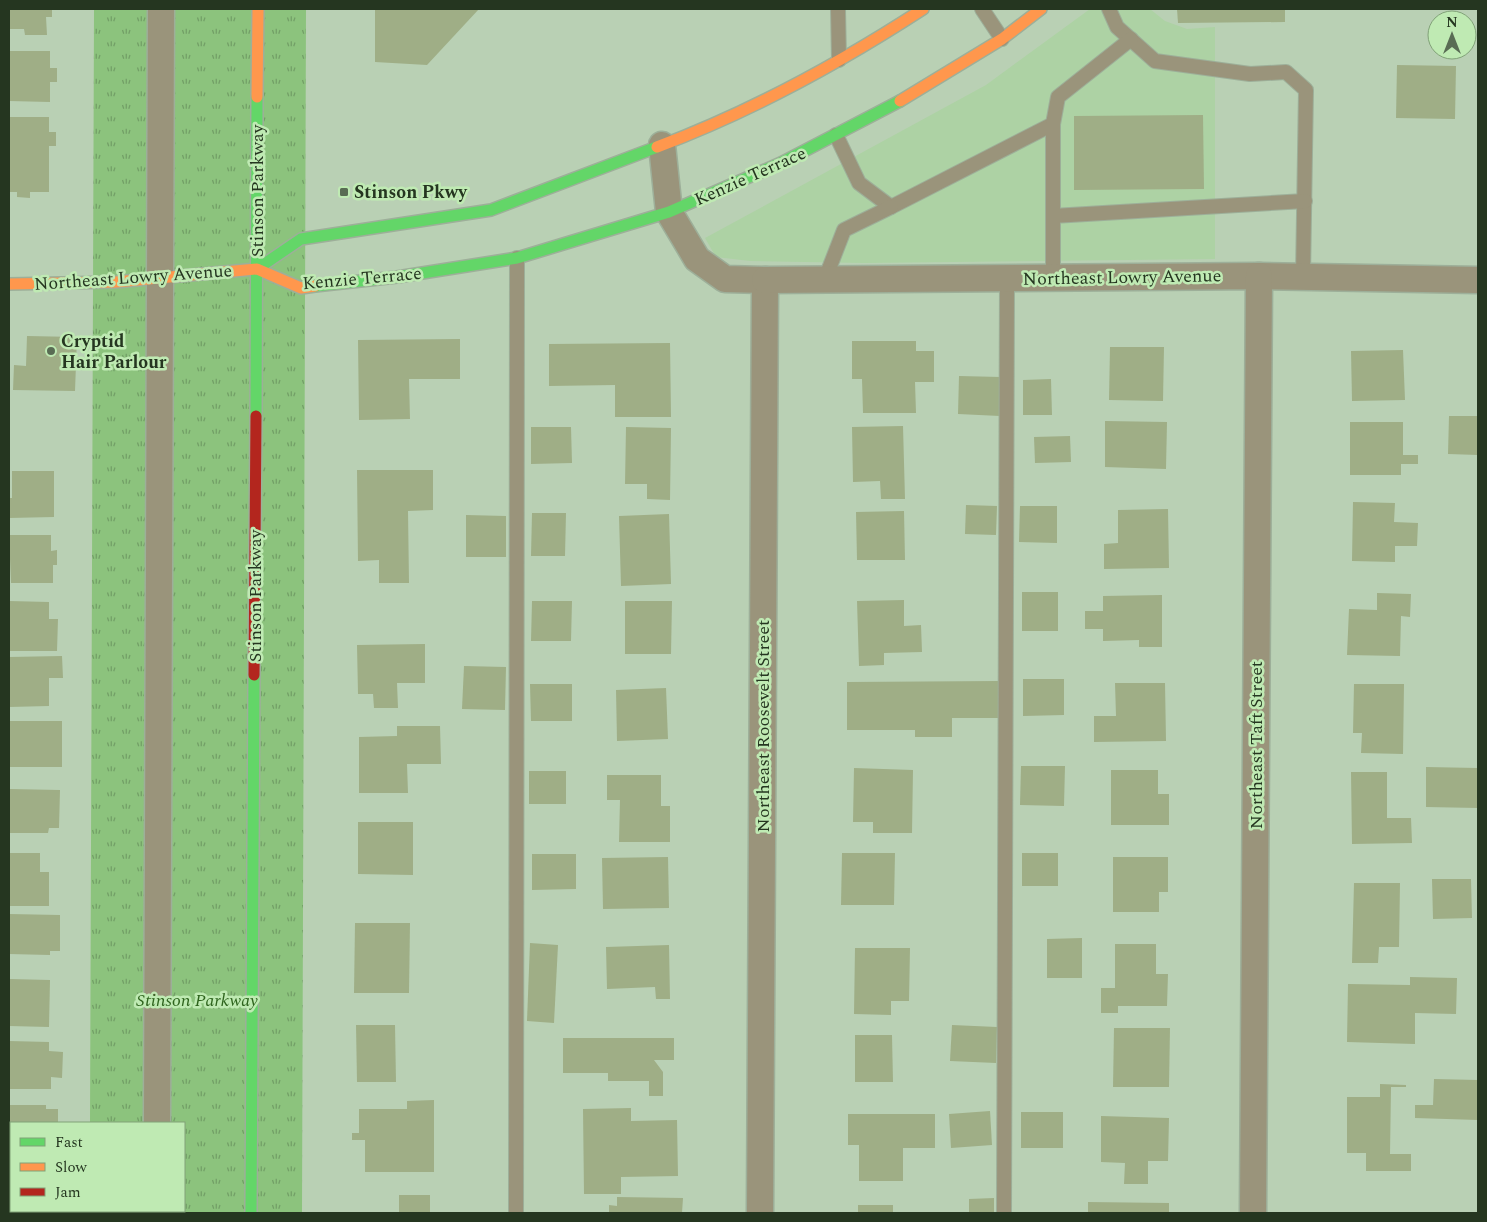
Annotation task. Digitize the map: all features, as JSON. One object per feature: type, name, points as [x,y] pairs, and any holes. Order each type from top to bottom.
[{"type":"main road","name":"Stinson Parkway","points":[[251,1213],[258,9]]},
{"type":"main road","points":[[257,269],[301,239],[491,210],[662,145],[758,102],[866,45],[923,9]]},
{"type":"main road","name":"Kenzie Terrace","points":[[257,269],[301,288],[398,277],[517,258],[669,212],[781,163],[898,102],[1002,39],[1041,9]]},
{"type":"main road","name":"Northeast Lowry Avenue","points":[[9,284],[116,282],[161,276],[257,269]]},
{"type":"street","points":[[157,1122],[161,9]]},
{"type":"street","points":[[662,145],[669,212],[697,259],[725,279],[765,280]]},
{"type":"street","name":"Northeast Taft Street","points":[[1253,1213],[1259,276]]},
{"type":"street","name":"Northeast Lowry Avenue","points":[[765,280],[1304,276],[1478,280]]},
{"type":"street","name":"Northeast Roosevelt Street","points":[[760,1213],[765,280]]},
{"type":"lane","points":[[838,9],[838,60]]},
{"type":"lane","points":[[982,9],[1002,39]]},
{"type":"lane","points":[[1109,9],[1118,26],[1155,61],[1250,74],[1286,72],[1306,90],[1304,276]]},
{"type":"lane","points":[[1053,277],[1053,124],[1058,97],[1131,39]]},
{"type":"lane","points":[[825,280],[844,230],[1053,124]]},
{"type":"lane","points":[[836,135],[859,183],[891,207]]},
{"type":"lane","points":[[1053,216],[1305,201]]},
{"type":"lane","points":[[516,1213],[517,258]]},
{"type":"lane","points":[[1004,1213],[1007,278]]},
{"type":"shaded area","points":[[1090,9],[1150,9],[1165,21],[1187,29],[1215,27],[1215,259],[864,263],[750,261],[716,257],[705,238],[986,85]]},
{"type":"green space","name":"Stinson Parkway","points":[[94,9],[306,9],[302,1213],[90,1213],[185,1212],[185,1122],[90,1122]]},
{"type":"building","points":[[9,9],[52,9],[52,17],[46,17],[47,35],[25,35],[24,29],[9,29]]},
{"type":"building","points":[[375,9],[479,9],[427,65],[375,62]]},
{"type":"building","points":[[1177,9],[1285,9],[1285,22],[1178,23]]},
{"type":"building","points":[[9,51],[50,51],[50,68],[57,68],[57,82],[50,82],[50,102],[9,101]]},
{"type":"building","points":[[1397,65],[1456,66],[1455,119],[1396,118]]},
{"type":"building","points":[[1203,115],[1204,189],[1074,190],[1074,116]]},
{"type":"building","points":[[9,117],[49,117],[49,132],[56,132],[56,146],[49,146],[49,192],[30,192],[30,198],[17,197],[17,192],[9,192]]},
{"type":"building","name":"Cryptid Hair Parlour","points":[[27,336],[77,337],[75,391],[13,390],[14,365],[26,366]]},
{"type":"building","points":[[460,339],[460,379],[409,379],[410,419],[359,420],[358,340]]},
{"type":"building","points":[[852,341],[916,341],[916,351],[934,351],[934,382],[915,382],[916,413],[863,413],[862,379],[852,379]]},
{"type":"building","points":[[670,343],[671,417],[615,417],[615,385],[549,386],[549,344]]},
{"type":"building","points":[[1110,347],[1164,347],[1163,401],[1109,400]]},
{"type":"building","points":[[1403,350],[1405,400],[1352,401],[1351,351]]},
{"type":"building","points":[[959,376],[1001,377],[1000,416],[958,414]]},
{"type":"building","points":[[1051,379],[1052,415],[1023,415],[1023,380]]},
{"type":"building","points":[[1449,416],[1478,416],[1478,455],[1448,454]]},
{"type":"building","points":[[1105,421],[1167,422],[1166,469],[1105,467]]},
{"type":"building","points":[[1350,422],[1403,422],[1403,455],[1418,455],[1418,464],[1401,464],[1401,475],[1350,475]]},
{"type":"building","points":[[903,426],[905,499],[881,499],[880,481],[853,482],[852,427]]},
{"type":"building","points":[[531,427],[571,427],[572,463],[531,464]]},
{"type":"building","points":[[626,427],[671,428],[670,500],[647,499],[647,484],[625,484]]},
{"type":"building","points":[[1070,436],[1071,462],[1035,463],[1034,437]]},
{"type":"building","points":[[357,470],[433,470],[433,510],[408,511],[409,583],[379,583],[379,560],[358,561]]},
{"type":"building","points":[[12,471],[54,471],[54,517],[9,518],[9,498],[12,498]]},
{"type":"building","points":[[1353,502],[1395,503],[1394,522],[1418,523],[1417,546],[1395,546],[1395,562],[1352,561]]},
{"type":"building","points":[[966,505],[997,506],[996,535],[965,534]]},
{"type":"building","points":[[1020,506],[1057,506],[1057,543],[1019,542]]},
{"type":"building","points":[[1168,509],[1169,568],[1104,569],[1104,544],[1118,543],[1118,510]]},
{"type":"building","points":[[904,511],[905,560],[857,560],[856,512]]},
{"type":"building","points":[[532,513],[566,513],[565,556],[531,556]]},
{"type":"building","points":[[669,514],[671,584],[621,586],[619,516]]},
{"type":"building","points":[[466,515],[506,516],[506,557],[466,557]]},
{"type":"building","points":[[9,535],[51,535],[51,551],[57,550],[57,565],[53,565],[53,583],[11,583]]},
{"type":"building","points":[[1022,592],[1058,592],[1058,631],[1022,631]]},
{"type":"building","points":[[1377,593],[1411,594],[1410,617],[1401,616],[1400,656],[1347,655],[1349,609],[1377,610]]},
{"type":"building","points":[[1162,595],[1162,647],[1139,647],[1139,640],[1103,641],[1103,629],[1085,629],[1085,611],[1103,611],[1103,596]]},
{"type":"building","points":[[904,600],[904,626],[921,625],[922,652],[884,653],[884,665],[859,666],[857,601]]},
{"type":"building","points":[[9,601],[49,602],[49,619],[58,619],[57,651],[9,651]]},
{"type":"building","points":[[532,601],[572,601],[571,641],[531,641]]},
{"type":"building","points":[[625,601],[672,601],[671,654],[625,654]]},
{"type":"building","points":[[425,644],[425,683],[397,683],[398,708],[374,708],[373,694],[358,694],[357,645]]},
{"type":"building","points":[[62,656],[63,678],[49,678],[49,706],[9,707],[9,657]]},
{"type":"building","points":[[464,666],[506,667],[505,710],[462,709]]},
{"type":"building","points":[[1023,679],[1064,679],[1064,715],[1023,716]]},
{"type":"building","points":[[999,681],[999,718],[952,718],[952,737],[915,737],[915,730],[847,730],[847,682]]},
{"type":"building","points":[[1115,683],[1165,683],[1166,741],[1094,742],[1094,716],[1116,716]]},
{"type":"building","points":[[530,684],[572,684],[572,721],[531,721]]},
{"type":"building","points":[[1354,684],[1404,684],[1403,754],[1361,753],[1362,733],[1353,733]]},
{"type":"building","points":[[666,688],[668,739],[617,741],[616,690]]},
{"type":"building","points":[[9,721],[62,721],[62,767],[9,767]]},
{"type":"building","points":[[397,726],[440,726],[441,764],[407,764],[408,793],[359,793],[359,737],[397,736]]},
{"type":"building","points":[[1021,766],[1065,766],[1064,806],[1020,805]]},
{"type":"building","points":[[1426,767],[1478,768],[1478,808],[1426,807]]},
{"type":"building","points":[[854,768],[913,770],[912,833],[873,833],[873,822],[853,822]]},
{"type":"building","points":[[1111,770],[1158,770],[1158,794],[1169,794],[1169,825],[1111,825]]},
{"type":"building","points":[[529,771],[566,771],[566,804],[529,804]]},
{"type":"building","points":[[1351,772],[1387,772],[1387,818],[1411,818],[1412,843],[1352,844]]},
{"type":"building","points":[[607,775],[661,775],[661,806],[670,806],[670,842],[619,842],[620,800],[607,800]]},
{"type":"building","points":[[9,789],[60,790],[59,828],[49,828],[48,833],[9,833]]},
{"type":"building","points":[[358,822],[413,822],[413,875],[358,874]]},
{"type":"building","points":[[9,853],[40,853],[40,872],[49,872],[49,906],[9,906]]},
{"type":"building","points":[[842,853],[895,853],[894,905],[841,905]]},
{"type":"building","points":[[1022,853],[1058,853],[1058,886],[1022,886]]},
{"type":"building","points":[[532,854],[576,854],[576,889],[532,890]]},
{"type":"building","points":[[668,857],[669,908],[603,909],[602,858]]},
{"type":"building","points":[[1113,857],[1168,857],[1168,892],[1159,892],[1159,912],[1113,912]]},
{"type":"building","points":[[1432,879],[1471,879],[1472,918],[1433,919]]},
{"type":"building","points":[[1354,883],[1400,883],[1399,947],[1379,947],[1378,963],[1352,963]]},
{"type":"building","points":[[9,914],[60,915],[60,951],[50,951],[50,955],[9,954]]},
{"type":"building","points":[[355,923],[410,923],[409,993],[354,993]]},
{"type":"building","points":[[1082,938],[1082,978],[1047,978],[1047,939]]},
{"type":"building","points":[[530,943],[558,945],[554,1023],[527,1021]]},
{"type":"building","points":[[1115,944],[1156,944],[1156,974],[1168,974],[1167,1006],[1118,1006],[1118,1013],[1101,1013],[1101,988],[1115,988]]},
{"type":"building","points":[[669,945],[670,999],[656,999],[655,987],[607,989],[606,947]]},
{"type":"building","points":[[855,948],[910,948],[909,1001],[891,1001],[891,1015],[854,1014]]},
{"type":"building","points":[[1410,977],[1457,978],[1456,1014],[1415,1013],[1415,1044],[1347,1042],[1348,984],[1410,985]]},
{"type":"building","points":[[9,979],[50,980],[49,1027],[9,1026]]},
{"type":"building","points":[[356,1025],[395,1025],[396,1082],[357,1082]]},
{"type":"building","points":[[952,1025],[997,1027],[996,1063],[950,1061]]},
{"type":"building","points":[[1114,1028],[1170,1028],[1169,1087],[1113,1087]]},
{"type":"building","points":[[855,1035],[892,1035],[893,1082],[855,1082]]},
{"type":"building","points":[[563,1038],[674,1038],[674,1060],[654,1060],[663,1072],[663,1096],[649,1096],[649,1081],[608,1081],[608,1073],[563,1073]]},
{"type":"building","points":[[9,1041],[49,1042],[49,1051],[63,1052],[62,1078],[51,1077],[51,1089],[9,1089]]},
{"type":"building","points":[[1434,1079],[1478,1080],[1478,1120],[1415,1118],[1415,1105],[1433,1105]]},
{"type":"building","points":[[1380,1084],[1406,1085],[1406,1087],[1391,1087],[1390,1154],[1411,1154],[1411,1171],[1366,1171],[1366,1153],[1347,1153],[1347,1097],[1380,1097]]},
{"type":"building","points":[[434,1100],[434,1172],[365,1172],[365,1140],[352,1140],[352,1133],[359,1133],[359,1109],[407,1109],[407,1101]]},
{"type":"building","points":[[9,1105],[46,1105],[46,1109],[58,1109],[58,1122],[10,1122],[9,1149]]},
{"type":"building","points":[[631,1108],[631,1121],[677,1120],[678,1176],[621,1177],[621,1194],[584,1194],[583,1109]]},
{"type":"building","points":[[990,1111],[992,1145],[951,1148],[949,1114]]},
{"type":"building","points":[[1021,1112],[1063,1112],[1063,1148],[1021,1148]]},
{"type":"building","points":[[848,1114],[935,1114],[935,1148],[903,1148],[903,1181],[859,1181],[859,1145],[848,1145]]},
{"type":"building","points":[[1101,1116],[1169,1118],[1168,1161],[1148,1161],[1148,1184],[1124,1184],[1125,1163],[1101,1162]]},
{"type":"building","points":[[9,1167],[10,1167],[10,1212]]},
{"type":"building","points":[[399,1195],[430,1195],[430,1213],[399,1213]]},
{"type":"building","points":[[617,1197],[683,1198],[682,1213],[609,1213],[609,1205],[617,1206]]},
{"type":"building","points":[[994,1198],[994,1213],[969,1213],[969,1199]]},
{"type":"building","points":[[1088,1202],[1169,1203],[1169,1213],[1088,1213]]},
{"type":"building","points":[[858,1205],[893,1205],[893,1213],[858,1213]]},
{"type":"building","points":[[18,1212],[48,1212],[48,1213]]},
{"type":"traffic: fast","points":[[256,416],[257,97]]},
{"type":"traffic: fast","points":[[315,286],[397,277],[517,258],[669,212],[781,163],[900,101]]},
{"type":"traffic: fast","points":[[257,269],[301,239],[491,210],[657,147]]},
{"type":"traffic: fast","points":[[251,1213],[254,675]]},
{"type":"traffic: slow","points":[[257,97],[258,9]]},
{"type":"traffic: slow","points":[[657,147],[726,118],[794,85],[923,9]]},
{"type":"traffic: slow","points":[[900,101],[1002,39],[1041,9]]},
{"type":"traffic: slow","points":[[9,284],[116,282],[257,269],[301,288],[315,286]]},
{"type":"traffic: jam","points":[[254,675],[256,416]]},
{"type":"place","name":"Stinson Pkwy","points":[[344,192]]},
{"type":"place","name":"Cryptid Hair Parlour","points":[[51,351]]}]
